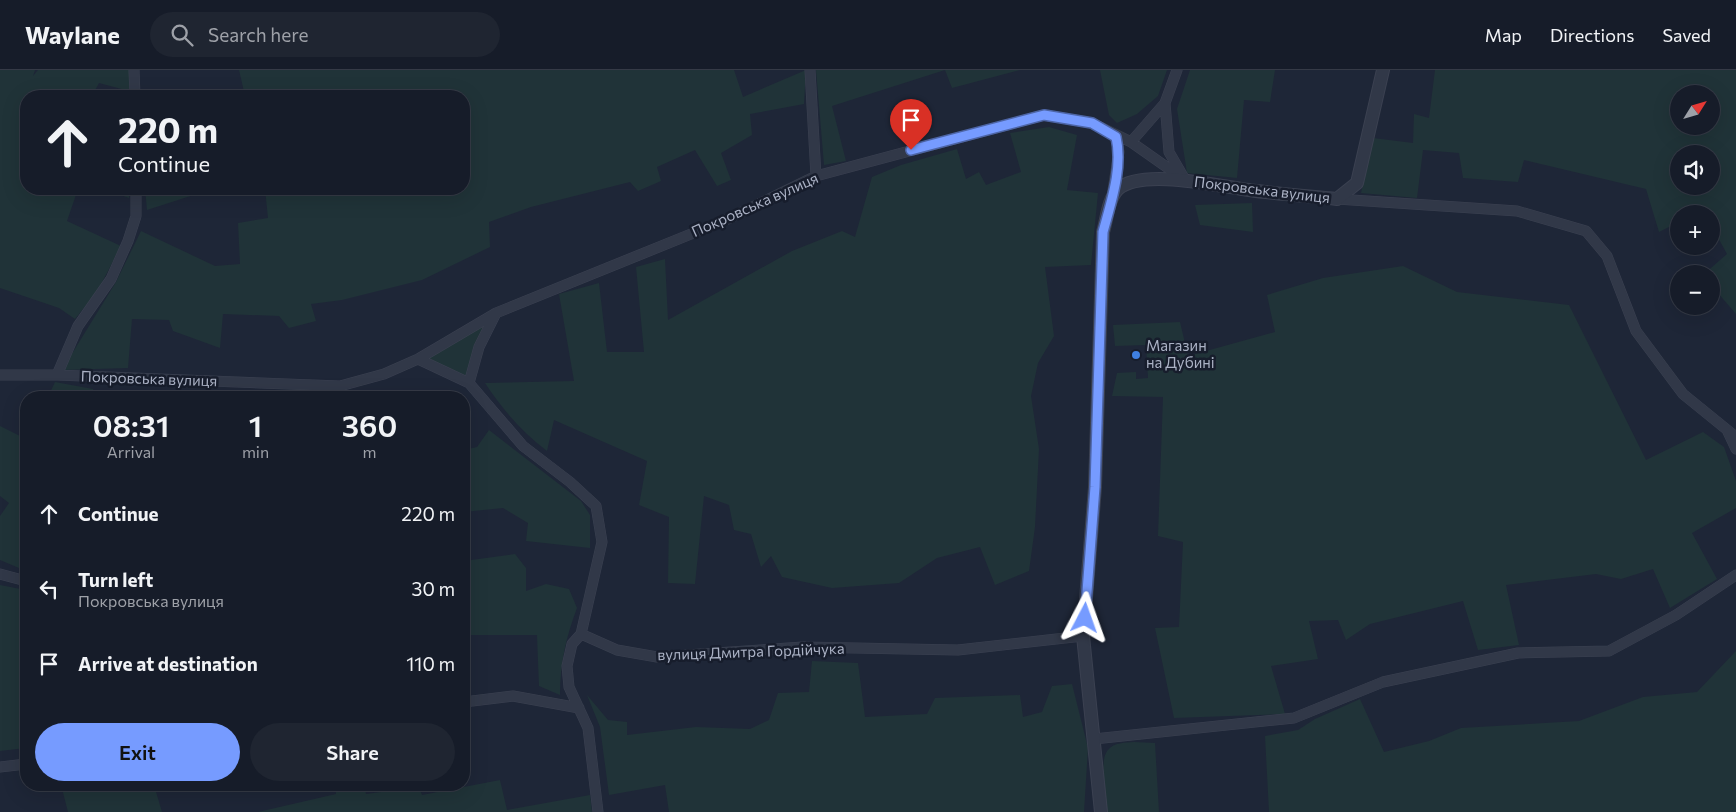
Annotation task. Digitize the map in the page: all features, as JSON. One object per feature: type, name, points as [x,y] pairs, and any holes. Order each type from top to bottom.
[{"type":"street","points":[[134,70],[135,90]]},
{"type":"street","points":[[810,70],[816,176]]},
{"type":"street","points":[[1130,142],[1165,103],[1177,70]]},
{"type":"street","points":[[1336,199],[1356,182],[1383,70]]},
{"type":"street","points":[[1112,196],[1126,184],[1137,180],[1185,180],[1169,152],[1165,103]]},
{"type":"street","name":"Покровська вулиця","points":[[0,375],[57,375],[340,386],[384,374],[418,359],[496,313],[728,220],[816,176],[1044,115],[1092,123],[1116,137],[1130,142],[1185,180],[1249,190],[1336,199],[1517,211],[1586,231],[1607,256],[1636,331],[1683,394],[1736,437]]},
{"type":"street","points":[[1101,812],[1083,636],[1095,487],[1103,232],[1112,196],[1119,152],[1116,137]]},
{"type":"street","name":"Покровська вулиця","points":[[57,375],[78,326],[111,279],[128,241],[136,216],[136,195]]},
{"type":"street","points":[[468,383],[480,347],[496,313]]},
{"type":"street","points":[[418,359],[468,383],[523,446],[570,482],[596,506],[602,542],[581,634],[572,644],[567,666],[569,687],[588,728],[598,812]]},
{"type":"street","points":[[1726,429],[1736,449]]},
{"type":"street","points":[[0,574],[20,580]]},
{"type":"street","points":[[1094,739],[1294,718],[1383,682],[1518,653],[1609,651],[1676,615],[1736,575]]},
{"type":"street","name":"вулиця Дмитра Гордійчука","points":[[581,634],[617,650],[657,656],[803,647],[958,650],[1083,636]]},
{"type":"street","points":[[470,701],[513,696],[579,708]]},
{"type":"street","points":[[0,767],[20,765]]},
{"type":"green space","points":[[0,70],[35,70],[33,76],[38,70],[129,70],[129,90],[99,83],[95,90],[20,90],[20,195],[76,195],[67,221],[121,246],[97,292],[75,319],[59,308],[0,288]]},
{"type":"green space","points":[[239,70],[734,70],[743,97],[806,70],[804,104],[750,114],[752,135],[721,153],[731,180],[717,186],[695,150],[657,167],[661,181],[638,191],[630,182],[531,207],[489,222],[490,247],[422,280],[342,300],[311,304],[316,321],[289,328],[279,316],[223,314],[220,348],[173,331],[169,320],[132,319],[128,368],[62,370],[116,282],[141,231],[215,266],[240,264],[238,223],[268,218],[266,195],[470,195],[470,90],[244,90]]},
{"type":"green space","points":[[816,70],[945,70],[832,106],[846,161],[824,165]]},
{"type":"green space","points":[[945,70],[1020,70],[952,88]]},
{"type":"green space","points":[[1100,70],[1167,70],[1158,96],[1137,114],[1117,123],[1109,115]]},
{"type":"green space","points":[[1190,70],[1275,70],[1270,102],[1244,100],[1237,178],[1187,173],[1177,109]]},
{"type":"green space","points":[[1435,70],[1736,70],[1736,314],[1720,295],[1720,265],[1714,265],[1727,254],[1720,241],[1720,205],[1670,205],[1670,226],[1659,232],[1646,189],[1524,160],[1518,182],[1463,178],[1459,153],[1423,150],[1417,198],[1361,193],[1373,138],[1413,143],[1414,114],[1429,118]]},
{"type":"green space","points":[[1049,127],[1077,135],[1067,190],[1098,193],[1091,265],[1045,267],[1054,336],[1038,363],[1031,396],[1039,449],[1035,527],[1029,571],[995,585],[980,547],[937,558],[899,583],[832,588],[782,577],[771,556],[761,567],[751,534],[734,530],[729,505],[704,496],[695,584],[668,583],[669,517],[639,505],[647,461],[554,420],[547,451],[513,420],[485,383],[574,381],[559,294],[599,283],[607,352],[644,352],[636,267],[665,259],[668,320],[792,251],[842,231],[855,237],[872,177],[901,165],[957,149],[966,179],[979,172],[986,185],[1021,172],[1010,133]]},
{"type":"green space","points":[[146,195],[194,195],[147,210]]},
{"type":"green space","points":[[1252,203],[1253,232],[1200,225],[1195,205]]},
{"type":"green space","points":[[1403,266],[1457,292],[1569,305],[1646,460],[1703,432],[1724,447],[1736,481],[1736,508],[1692,533],[1717,579],[1670,608],[1653,569],[1621,579],[1596,574],[1506,585],[1519,645],[1478,650],[1463,601],[1370,624],[1346,640],[1338,620],[1309,621],[1318,659],[1271,666],[1285,714],[1174,718],[1155,628],[1179,627],[1183,542],[1158,536],[1163,397],[1112,396],[1117,373],[1136,372],[1136,379],[1148,378],[1146,345],[1115,346],[1113,325],[1180,322],[1188,356],[1275,332],[1267,295],[1323,278]]},
{"type":"green space","points":[[487,321],[466,377],[427,359]]},
{"type":"green space","points":[[55,382],[93,389],[94,391],[51,391]]},
{"type":"green space","points":[[0,426],[20,436],[20,568],[0,560],[0,516],[9,503],[0,496]]},
{"type":"green space","points":[[489,430],[581,501],[590,515],[590,548],[526,541],[528,523],[503,508],[470,511],[470,449],[477,447]]},
{"type":"green space","points":[[515,554],[526,568],[526,591],[546,584],[569,589],[577,608],[564,651],[560,695],[539,686],[537,635],[470,635],[470,560]]},
{"type":"green space","points":[[0,585],[20,589],[20,749],[0,751]]},
{"type":"green space","points":[[1736,651],[1736,812],[1269,812],[1265,736],[1298,730],[1315,719],[1360,699],[1384,752],[1429,741],[1461,728],[1579,721],[1643,697],[1697,692]]},
{"type":"green space","points":[[812,661],[858,663],[865,717],[927,714],[935,698],[1020,695],[1023,717],[1042,712],[1052,686],[1072,684],[1088,748],[1084,812],[669,812],[665,785],[609,795],[600,727],[587,695],[608,720],[627,722],[627,735],[696,727],[750,729],[769,720],[778,693],[809,692]]},
{"type":"green space","points":[[1120,743],[1155,743],[1159,812],[1106,812],[1103,780],[1105,755],[1110,747]]},
{"type":"green space","points":[[500,780],[507,810],[590,795],[592,812],[258,812],[336,794],[336,791],[365,791],[366,794],[389,791],[420,791],[422,795],[443,791],[470,791],[470,786]]},
{"type":"green space","points":[[63,791],[156,791],[162,812],[68,812]]},
{"type":"place","name":"Магазин на Дубині","points":[[1136,355]]},
{"type":"route","points":[[911,150],[1044,115],[1092,123],[1116,137],[1119,152],[1112,196],[1103,232],[1095,487],[1085,618]]}]
